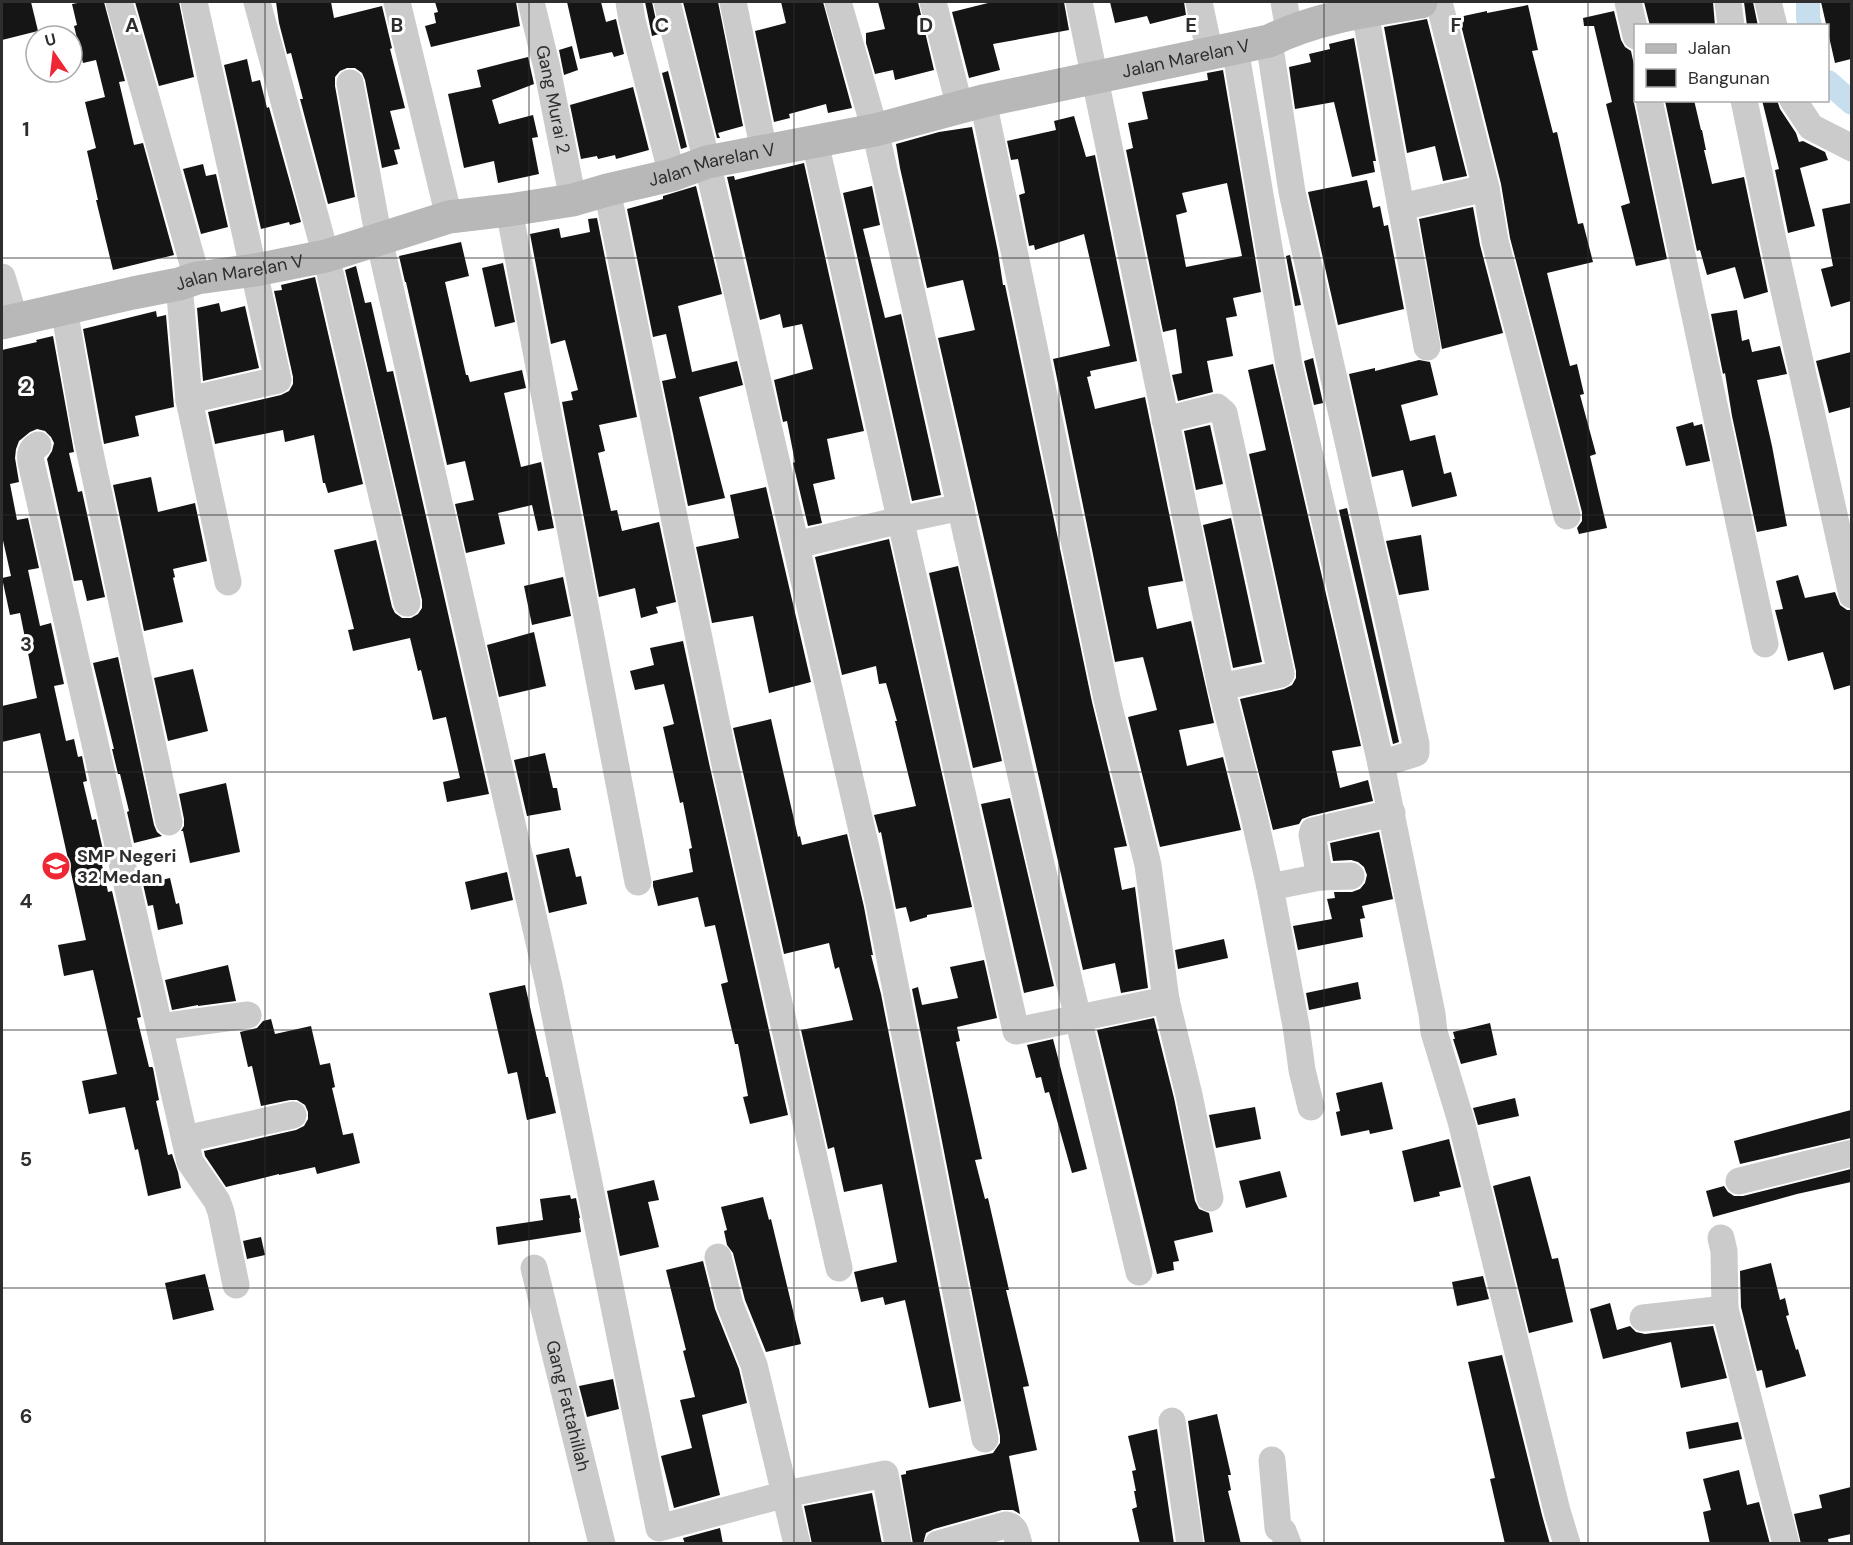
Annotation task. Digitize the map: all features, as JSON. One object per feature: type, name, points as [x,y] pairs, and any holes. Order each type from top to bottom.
[{"type":"street","points":[[118,2],[188,281],[189,400],[228,582]]},
{"type":"street","points":[[189,400],[278,380],[194,2]]},
{"type":"street","points":[[257,2],[326,256],[406,603]]},
{"type":"street","points":[[397,2],[450,217]]},
{"type":"street","name":"Gang Murai 2","points":[[531,2],[547,68],[573,200]]},
{"type":"street","points":[[629,2],[672,175]]},
{"type":"street","points":[[667,2],[707,162],[879,904],[985,1439]]},
{"type":"street","points":[[733,2],[764,151]]},
{"type":"street","points":[[838,2],[875,130],[1041,864],[1139,1272]]},
{"type":"street","points":[[933,2],[971,105],[1107,699],[1148,865],[1166,1000],[1189,1095],[1210,1198]]},
{"type":"street","points":[[1079,2],[1221,687],[1270,887],[1302,1070],[1311,1107]]},
{"type":"street","points":[[1199,2],[1223,51],[1289,365],[1392,813],[1434,1032],[1461,1121],[1545,1465],[1567,1544]]},
{"type":"street","name":"Jalan Marelan V","points":[[8,322],[133,292],[326,256],[450,217],[573,200],[672,175],[707,162],[875,130],[971,105],[1223,51],[1280,25],[1364,6],[1421,2]]},
{"type":"street","points":[[1439,2],[1485,188],[1495,241],[1567,516]]},
{"type":"street","points":[[1628,2],[1634,31]]},
{"type":"street","points":[[1728,2],[1731,24]]},
{"type":"street","points":[[1768,2],[1774,24]]},
{"type":"street","points":[[1364,6],[1427,347]]},
{"type":"street","points":[[1280,25],[1292,192],[1416,744],[1416,753],[1381,764]]},
{"type":"street","points":[[350,83],[379,239],[549,986],[661,1536],[786,1494],[885,1474],[898,1544]]},
{"type":"street","points":[[1649,102],[1765,644]]},
{"type":"street","points":[[1744,102],[1851,595]]},
{"type":"street","points":[[1794,102],[1811,128],[1851,148]]},
{"type":"street","points":[[815,142],[1016,1031],[1166,1000]]},
{"type":"street","points":[[1401,207],[1485,188]]},
{"type":"street","points":[[607,190],[724,760],[839,1268]]},
{"type":"street","points":[[509,210],[638,882]]},
{"type":"street","points":[[2,277],[8,322]]},
{"type":"street","points":[[64,309],[85,429],[169,822]]},
{"type":"street","points":[[1165,420],[1217,407],[1224,413],[1281,674],[1221,687]]},
{"type":"street","points":[[38,445],[32,448],[31,462],[190,1162],[217,1201],[236,1285]]},
{"type":"street","points":[[796,545],[961,507]]},
{"type":"street","points":[[1320,877],[1313,831],[1392,813]]},
{"type":"street","points":[[1270,887],[1320,877],[1351,876]]},
{"type":"street","points":[[160,1027],[248,1015]]},
{"type":"street","points":[[185,1139],[293,1115]]},
{"type":"street","points":[[1739,1181],[1851,1153]]},
{"type":"street","points":[[1721,1238],[1724,1251],[1725,1309],[1786,1544]]},
{"type":"street","points":[[718,1257],[730,1305],[754,1365],[797,1544]]},
{"type":"street","name":"Gang Fattahillah","points":[[534,1268],[602,1544]]},
{"type":"street","points":[[1643,1318],[1725,1309]]},
{"type":"street","points":[[1172,1421],[1190,1544]]},
{"type":"street","points":[[1272,1460],[1278,1528],[1284,1531],[1288,1544]]},
{"type":"street","points":[[938,1544],[1006,1525],[1012,1526],[1015,1530],[1019,1544]]},
{"type":"building","points":[[2,2],[31,2],[36,24],[24,24],[24,34],[2,40]]},
{"type":"building","points":[[104,2],[125,81],[119,82],[134,145],[143,143],[174,255],[113,270],[87,151],[96,148],[85,102],[105,97],[96,60],[84,63],[84,24],[77,24],[72,4]]},
{"type":"building","points":[[135,2],[179,2],[194,77],[159,86]]},
{"type":"building","points":[[276,2],[331,2],[334,18],[382,6],[405,108],[390,111],[400,149],[394,150],[398,164],[382,168],[362,73],[355,68],[340,71],[335,77],[335,86],[355,197],[328,204],[300,99],[303,99],[291,53],[287,54],[279,23]]},
{"type":"building","points":[[435,2],[516,2],[520,26],[431,47],[425,26],[436,23],[434,13],[438,12]]},
{"type":"building","points":[[567,2],[601,2],[606,22],[616,19],[624,54],[614,57],[612,52],[580,59]]},
{"type":"building","points":[[645,2],[652,2],[659,34],[652,36]]},
{"type":"building","points":[[683,2],[718,2],[743,126],[718,133],[720,138],[717,138]]},
{"type":"building","points":[[781,2],[823,2],[852,108],[828,113],[826,104],[789,114],[790,118],[774,122],[755,31],[786,23]]},
{"type":"building","points":[[878,2],[918,2],[934,70],[895,80],[893,70],[875,74],[866,43],[866,33],[885,29]]},
{"type":"building","points":[[992,2],[1064,2],[1069,30],[993,44],[1000,70],[969,78],[952,12]]},
{"type":"building","points":[[1110,2],[1184,2],[1186,15],[1150,24],[1147,16],[1115,23]]},
{"type":"building","points":[[1644,2],[1713,2],[1715,24],[1650,24]]},
{"type":"building","points":[[1744,2],[1753,2],[1758,24],[1747,24]]},
{"type":"building","points":[[1821,2],[1851,2],[1851,59],[1835,63],[1829,37],[1829,24],[1826,24]]},
{"type":"building","points":[[1528,5],[1538,50],[1532,51],[1553,133],[1557,132],[1578,224],[1583,223],[1593,262],[1547,273],[1570,366],[1577,364],[1584,394],[1580,395],[1596,454],[1590,456],[1607,528],[1579,534],[1577,528],[1582,521],[1582,512],[1510,238],[1501,184],[1459,17]]},
{"type":"building","points":[[1614,11],[1621,40],[1631,51],[1634,65],[1634,103],[1667,259],[1636,266],[1621,206],[1630,203],[1606,104],[1612,102],[1594,26],[1584,26],[1583,18]]},
{"type":"building","points":[[1427,19],[1467,176],[1443,181],[1435,146],[1407,153],[1384,27]]},
{"type":"building","points":[[1354,38],[1376,161],[1373,161],[1375,172],[1352,177],[1334,102],[1295,109],[1289,67],[1311,62],[1309,54],[1330,49],[1329,44]]},
{"type":"building","points":[[572,46],[578,70],[564,75],[559,50]]},
{"type":"building","points":[[528,57],[534,84],[492,100],[499,124],[533,115],[538,137],[532,138],[539,174],[498,183],[494,161],[464,168],[448,94],[481,87],[477,70]]},
{"type":"building","points":[[247,59],[252,82],[260,80],[267,108],[269,107],[301,222],[290,225],[289,222],[261,229],[224,65]]},
{"type":"building","points":[[1223,70],[1261,292],[1233,298],[1237,316],[1226,318],[1233,356],[1207,361],[1213,392],[1178,401],[1172,375],[1182,373],[1176,329],[1163,332],[1126,150],[1133,148],[1128,123],[1148,119],[1142,92],[1208,80],[1207,73]],"holes":[[[1227,183],[1242,256],[1186,267],[1176,215],[1187,212],[1182,193]]]},
{"type":"building","points":[[668,71],[687,147],[681,149],[662,73]]},
{"type":"building","points":[[633,87],[649,150],[616,159],[615,155],[598,159],[597,156],[581,159],[570,105]]},
{"type":"building","points":[[1665,102],[1694,102],[1712,184],[1744,177],[1768,292],[1744,299],[1735,267],[1707,275],[1700,250],[1697,251]]},
{"type":"building","points":[[1762,102],[1778,102],[1799,142],[1803,141],[1825,152],[1828,160],[1800,168],[1815,226],[1788,233],[1775,170],[1779,169]]},
{"type":"building","points":[[1074,116],[1086,157],[1095,155],[1137,361],[1090,371],[1091,376],[1087,377],[1095,409],[1145,397],[1183,581],[1148,587],[1149,594],[1157,629],[1191,621],[1214,723],[1179,730],[1187,766],[1223,757],[1241,830],[1160,847],[1128,717],[1157,710],[1143,657],[1115,662],[1053,359],[1110,346],[1084,234],[1035,250],[1034,245],[1029,246],[1019,195],[1025,193],[1018,159],[1011,160],[1007,141],[1056,130],[1054,121]]},
{"type":"building","points":[[972,127],[1003,285],[1005,285],[1092,702],[1127,846],[1114,848],[1122,890],[1135,887],[1148,988],[1121,993],[1115,963],[1083,970],[938,338],[975,330],[963,280],[927,288],[900,168],[896,144],[939,132]]},
{"type":"building","points":[[804,163],[864,431],[827,439],[835,479],[813,484],[822,523],[808,526],[793,463],[795,462],[787,421],[783,422],[774,380],[813,369],[802,324],[783,328],[780,314],[760,320],[727,177],[734,176],[735,180]]},
{"type":"building","points":[[203,164],[206,176],[216,174],[228,227],[201,234],[183,169]]},
{"type":"building","points":[[1367,180],[1373,208],[1380,206],[1384,226],[1388,225],[1404,309],[1338,325],[1308,192]]},
{"type":"building","points":[[696,186],[722,294],[678,306],[692,372],[737,361],[743,385],[699,397],[725,498],[688,506],[662,381],[676,378],[666,334],[653,337],[627,209],[663,199],[663,196]]},
{"type":"building","points":[[872,186],[880,225],[863,229],[885,318],[901,314],[941,495],[912,501],[843,193]]},
{"type":"building","points":[[1851,203],[1851,301],[1831,307],[1821,269],[1833,266],[1822,209]]},
{"type":"building","points":[[1473,207],[1480,245],[1503,333],[1442,349],[1419,219]]},
{"type":"building","points":[[597,218],[637,417],[599,425],[605,451],[598,453],[611,511],[617,510],[622,531],[659,522],[676,602],[656,607],[658,613],[641,618],[635,588],[599,597],[562,402],[573,400],[571,392],[578,390],[565,340],[551,344],[530,234],[559,228],[561,238],[590,232],[588,219]]},
{"type":"building","points":[[461,242],[469,276],[445,282],[466,375],[470,382],[522,370],[526,388],[504,393],[521,467],[541,462],[554,528],[538,531],[532,505],[498,513],[505,544],[466,553],[455,504],[474,500],[465,461],[447,465],[399,256]]},
{"type":"building","points":[[1290,255],[1301,305],[1295,306],[1286,256]]},
{"type":"building","points":[[503,263],[515,322],[495,327],[482,268]]},
{"type":"building","points":[[356,266],[365,303],[371,302],[387,372],[393,371],[489,794],[447,802],[443,782],[460,778],[446,717],[433,720],[421,670],[418,671],[410,638],[353,651],[348,630],[354,629],[334,550],[376,540],[395,613],[402,618],[411,618],[422,608],[345,270]]},
{"type":"building","points":[[315,277],[363,484],[328,493],[323,483],[314,435],[285,442],[283,430],[215,444],[208,412],[281,395],[289,391],[293,384],[293,377],[274,291],[282,290],[281,285]]},
{"type":"building","points":[[219,303],[221,312],[245,306],[259,368],[203,381],[197,308]]},
{"type":"building","points":[[1737,310],[1742,341],[1749,339],[1752,352],[1780,346],[1787,374],[1757,380],[1787,526],[1757,532],[1711,314]]},
{"type":"building","points":[[156,311],[157,317],[166,315],[174,407],[135,416],[139,436],[104,444],[83,329]]},
{"type":"building","points":[[53,336],[74,452],[69,453],[78,492],[82,491],[105,597],[87,601],[82,580],[74,581],[47,459],[54,443],[45,431],[37,429],[19,441],[15,458],[19,482],[10,484],[17,520],[28,518],[39,568],[28,570],[40,626],[51,623],[64,684],[54,686],[66,741],[74,739],[78,757],[82,756],[87,781],[83,782],[92,820],[96,819],[103,850],[99,851],[108,892],[112,891],[141,1017],[137,1018],[149,1067],[153,1068],[159,1100],[156,1101],[168,1155],[172,1154],[178,1172],[181,1188],[148,1196],[138,1149],[135,1150],[125,1107],[89,1114],[82,1081],[117,1074],[93,970],[64,976],[58,945],[86,940],[40,733],[2,742],[2,706],[37,698],[20,613],[10,615],[2,578],[11,576],[2,536],[2,350]]},
{"type":"building","points":[[1851,352],[1851,407],[1829,413],[1816,361]]},
{"type":"building","points":[[1313,358],[1323,403],[1314,405],[1304,361]]},
{"type":"building","points":[[1419,360],[1430,362],[1438,395],[1401,405],[1410,441],[1435,435],[1444,474],[1451,472],[1457,496],[1412,507],[1403,470],[1372,477],[1349,374],[1375,368],[1375,371]]},
{"type":"building","points":[[1273,364],[1361,746],[1332,751],[1340,788],[1368,780],[1373,801],[1310,816],[1302,819],[1299,824],[1273,830],[1240,699],[1284,689],[1292,685],[1296,678],[1249,454],[1266,450],[1248,370]]},
{"type":"building","points":[[1693,422],[1694,426],[1702,424],[1710,461],[1686,466],[1676,427]]},
{"type":"building","points":[[1210,425],[1223,484],[1196,490],[1184,431]]},
{"type":"building","points":[[151,477],[158,512],[195,503],[207,561],[173,569],[183,622],[144,631],[113,485]]},
{"type":"building","points":[[766,487],[811,682],[769,693],[753,616],[712,623],[696,547],[739,538],[730,495]]},
{"type":"building","points":[[1347,508],[1399,742],[1393,744],[1339,510]]},
{"type":"building","points":[[1231,518],[1262,662],[1233,668],[1203,525]]},
{"type":"building","points":[[1421,535],[1429,590],[1399,595],[1386,541]]},
{"type":"building","points":[[889,539],[972,907],[927,915],[927,917],[910,922],[906,907],[896,909],[881,832],[879,833],[874,815],[916,806],[895,721],[897,721],[886,683],[879,684],[876,666],[842,675],[815,557]]},
{"type":"building","points":[[958,566],[1002,761],[973,768],[929,573]]},
{"type":"building","points":[[1798,575],[1805,598],[1835,592],[1840,605],[1851,610],[1851,685],[1834,690],[1823,652],[1788,661],[1775,610],[1783,609],[1776,581]]},
{"type":"building","points":[[563,577],[571,616],[532,625],[524,586]]},
{"type":"building","points":[[534,632],[546,686],[499,697],[487,645]]},
{"type":"building","points":[[683,641],[788,1115],[750,1124],[743,1097],[748,1096],[738,1044],[735,1044],[721,984],[728,982],[715,925],[705,927],[698,897],[658,906],[653,886],[653,881],[693,872],[689,849],[692,848],[683,802],[680,803],[663,727],[674,724],[664,684],[635,690],[630,671],[654,665],[650,648]]},
{"type":"building","points":[[118,657],[154,825],[162,836],[134,843],[127,812],[129,811],[120,774],[118,774],[93,663]]},
{"type":"building","points":[[193,669],[208,731],[168,741],[154,678]]},
{"type":"building","points":[[771,719],[798,837],[800,836],[802,845],[847,834],[864,907],[873,955],[871,955],[881,994],[961,1401],[929,1408],[905,1300],[885,1305],[883,1297],[861,1302],[854,1272],[897,1262],[882,1184],[844,1192],[834,1147],[828,1149],[801,1030],[853,1020],[839,967],[835,969],[829,943],[784,954],[733,728]]},
{"type":"building","points":[[545,753],[553,788],[557,788],[561,810],[527,816],[514,760]]},
{"type":"building","points":[[226,783],[240,852],[190,863],[183,831],[181,831],[184,819],[179,794]]},
{"type":"building","points":[[1010,798],[1054,986],[1024,993],[981,804]]},
{"type":"building","points":[[1379,832],[1393,899],[1362,906],[1365,918],[1360,919],[1363,937],[1298,950],[1293,926],[1332,919],[1327,899],[1335,898],[1334,892],[1352,892],[1360,889],[1365,883],[1367,875],[1364,867],[1351,860],[1333,861],[1330,843]]},
{"type":"building","points":[[569,848],[576,877],[581,876],[587,904],[549,913],[536,855]]},
{"type":"building","points":[[507,872],[513,900],[471,910],[465,882]]},
{"type":"building","points":[[170,878],[176,904],[179,903],[183,924],[158,930],[153,905],[148,906],[143,884]]},
{"type":"building","points":[[1224,939],[1228,958],[1178,969],[1175,950]]},
{"type":"building","points":[[984,960],[997,1018],[957,1027],[960,1041],[956,1042],[982,1159],[975,1160],[985,1199],[988,1198],[1009,1290],[1006,1290],[1029,1386],[1023,1387],[1037,1450],[1009,1456],[1020,1514],[1013,1510],[1002,1510],[934,1529],[926,1533],[923,1544],[913,1544],[901,1475],[906,1474],[906,1471],[993,1453],[1000,1443],[912,989],[918,987],[922,1005],[958,998],[950,967]]},
{"type":"building","points":[[228,965],[236,1001],[172,1010],[165,980]]},
{"type":"building","points":[[1358,982],[1361,999],[1309,1010],[1306,993]]},
{"type":"building","points":[[525,985],[556,1113],[527,1120],[517,1072],[508,1074],[489,993]]},
{"type":"building","points":[[1154,1018],[1174,1098],[1195,1201],[1199,1209],[1209,1213],[1213,1232],[1174,1241],[1179,1261],[1173,1262],[1174,1270],[1157,1274],[1097,1030]]},
{"type":"building","points":[[271,1019],[275,1034],[311,1026],[320,1065],[330,1063],[335,1087],[332,1088],[343,1135],[353,1133],[360,1163],[317,1174],[315,1167],[226,1187],[204,1151],[296,1130],[304,1126],[308,1119],[305,1105],[297,1100],[261,1106],[252,1066],[248,1067],[240,1032],[257,1028],[263,1021]]},
{"type":"building","points":[[1490,1023],[1497,1055],[1461,1064],[1453,1032]]},
{"type":"building","points":[[1053,1039],[1087,1169],[1072,1173],[1049,1092],[1045,1093],[1041,1077],[1036,1078],[1027,1045]]},
{"type":"building","points":[[1382,1082],[1393,1129],[1370,1134],[1369,1130],[1341,1136],[1336,1112],[1340,1111],[1336,1093]]},
{"type":"building","points":[[1515,1098],[1519,1116],[1478,1125],[1473,1108]]},
{"type":"building","points":[[1255,1107],[1261,1139],[1216,1148],[1209,1115]]},
{"type":"building","points":[[1851,1110],[1851,1138],[1740,1164],[1734,1141]]},
{"type":"building","points":[[1449,1139],[1461,1187],[1439,1192],[1440,1196],[1414,1202],[1402,1151]]},
{"type":"building","points":[[1851,1169],[1851,1182],[1713,1217],[1706,1191],[1724,1186],[1734,1196],[1743,1196]]},
{"type":"building","points":[[1280,1171],[1287,1197],[1246,1208],[1239,1181]]},
{"type":"building","points":[[1530,1176],[1552,1259],[1558,1258],[1573,1322],[1529,1333],[1493,1186]]},
{"type":"building","points":[[654,1180],[659,1200],[648,1202],[659,1247],[620,1256],[607,1191]]},
{"type":"building","points":[[570,1195],[571,1199],[576,1198],[581,1232],[498,1245],[496,1227],[543,1220],[540,1199]]},
{"type":"building","points":[[763,1197],[769,1220],[771,1219],[801,1344],[766,1352],[745,1300],[733,1253],[727,1245],[724,1231],[727,1230],[721,1207]]},
{"type":"building","points":[[261,1237],[265,1255],[247,1259],[243,1241]]},
{"type":"building","points":[[703,1261],[715,1309],[739,1369],[747,1403],[702,1415],[720,1495],[674,1508],[661,1456],[692,1448],[680,1400],[695,1397],[666,1270]]},
{"type":"building","points":[[1771,1263],[1780,1300],[1785,1298],[1789,1315],[1786,1316],[1806,1376],[1766,1388],[1762,1370],[1757,1371],[1741,1307],[1740,1271]]},
{"type":"building","points":[[205,1274],[214,1310],[173,1320],[165,1283]]},
{"type":"building","points":[[1483,1276],[1489,1299],[1457,1306],[1452,1282]]},
{"type":"building","points":[[1610,1303],[1617,1330],[1630,1326],[1636,1332],[1645,1334],[1713,1326],[1727,1378],[1681,1388],[1671,1342],[1603,1359],[1590,1309]]},
{"type":"building","points":[[1502,1355],[1550,1544],[1505,1544],[1490,1479],[1495,1478],[1468,1362]]},
{"type":"building","points":[[613,1379],[619,1409],[587,1417],[579,1386]]},
{"type":"building","points":[[1217,1414],[1231,1475],[1228,1475],[1231,1490],[1228,1491],[1241,1544],[1205,1544],[1188,1421]]},
{"type":"building","points":[[1738,1422],[1742,1439],[1689,1449],[1686,1432]]},
{"type":"building","points":[[1157,1429],[1174,1544],[1140,1544],[1132,1509],[1137,1507],[1132,1471],[1136,1470],[1128,1436]]},
{"type":"building","points":[[1739,1470],[1747,1505],[1759,1502],[1770,1544],[1710,1544],[1703,1512],[1711,1510],[1703,1479]]},
{"type":"building","points":[[1851,1487],[1851,1534],[1828,1539],[1829,1544],[1801,1544],[1794,1514],[1822,1508],[1819,1495]]},
{"type":"building","points":[[872,1493],[882,1544],[812,1544],[804,1506]]},
{"type":"building","points":[[720,1528],[723,1544],[685,1544],[683,1538]]},
{"type":"waterway","points":[[1808,2],[1810,24]]},
{"type":"waterway","points":[[1829,83],[1852,103]]},
{"type":"place","name":"SMP Negeri 32 Medan","points":[[56,866]]}]
